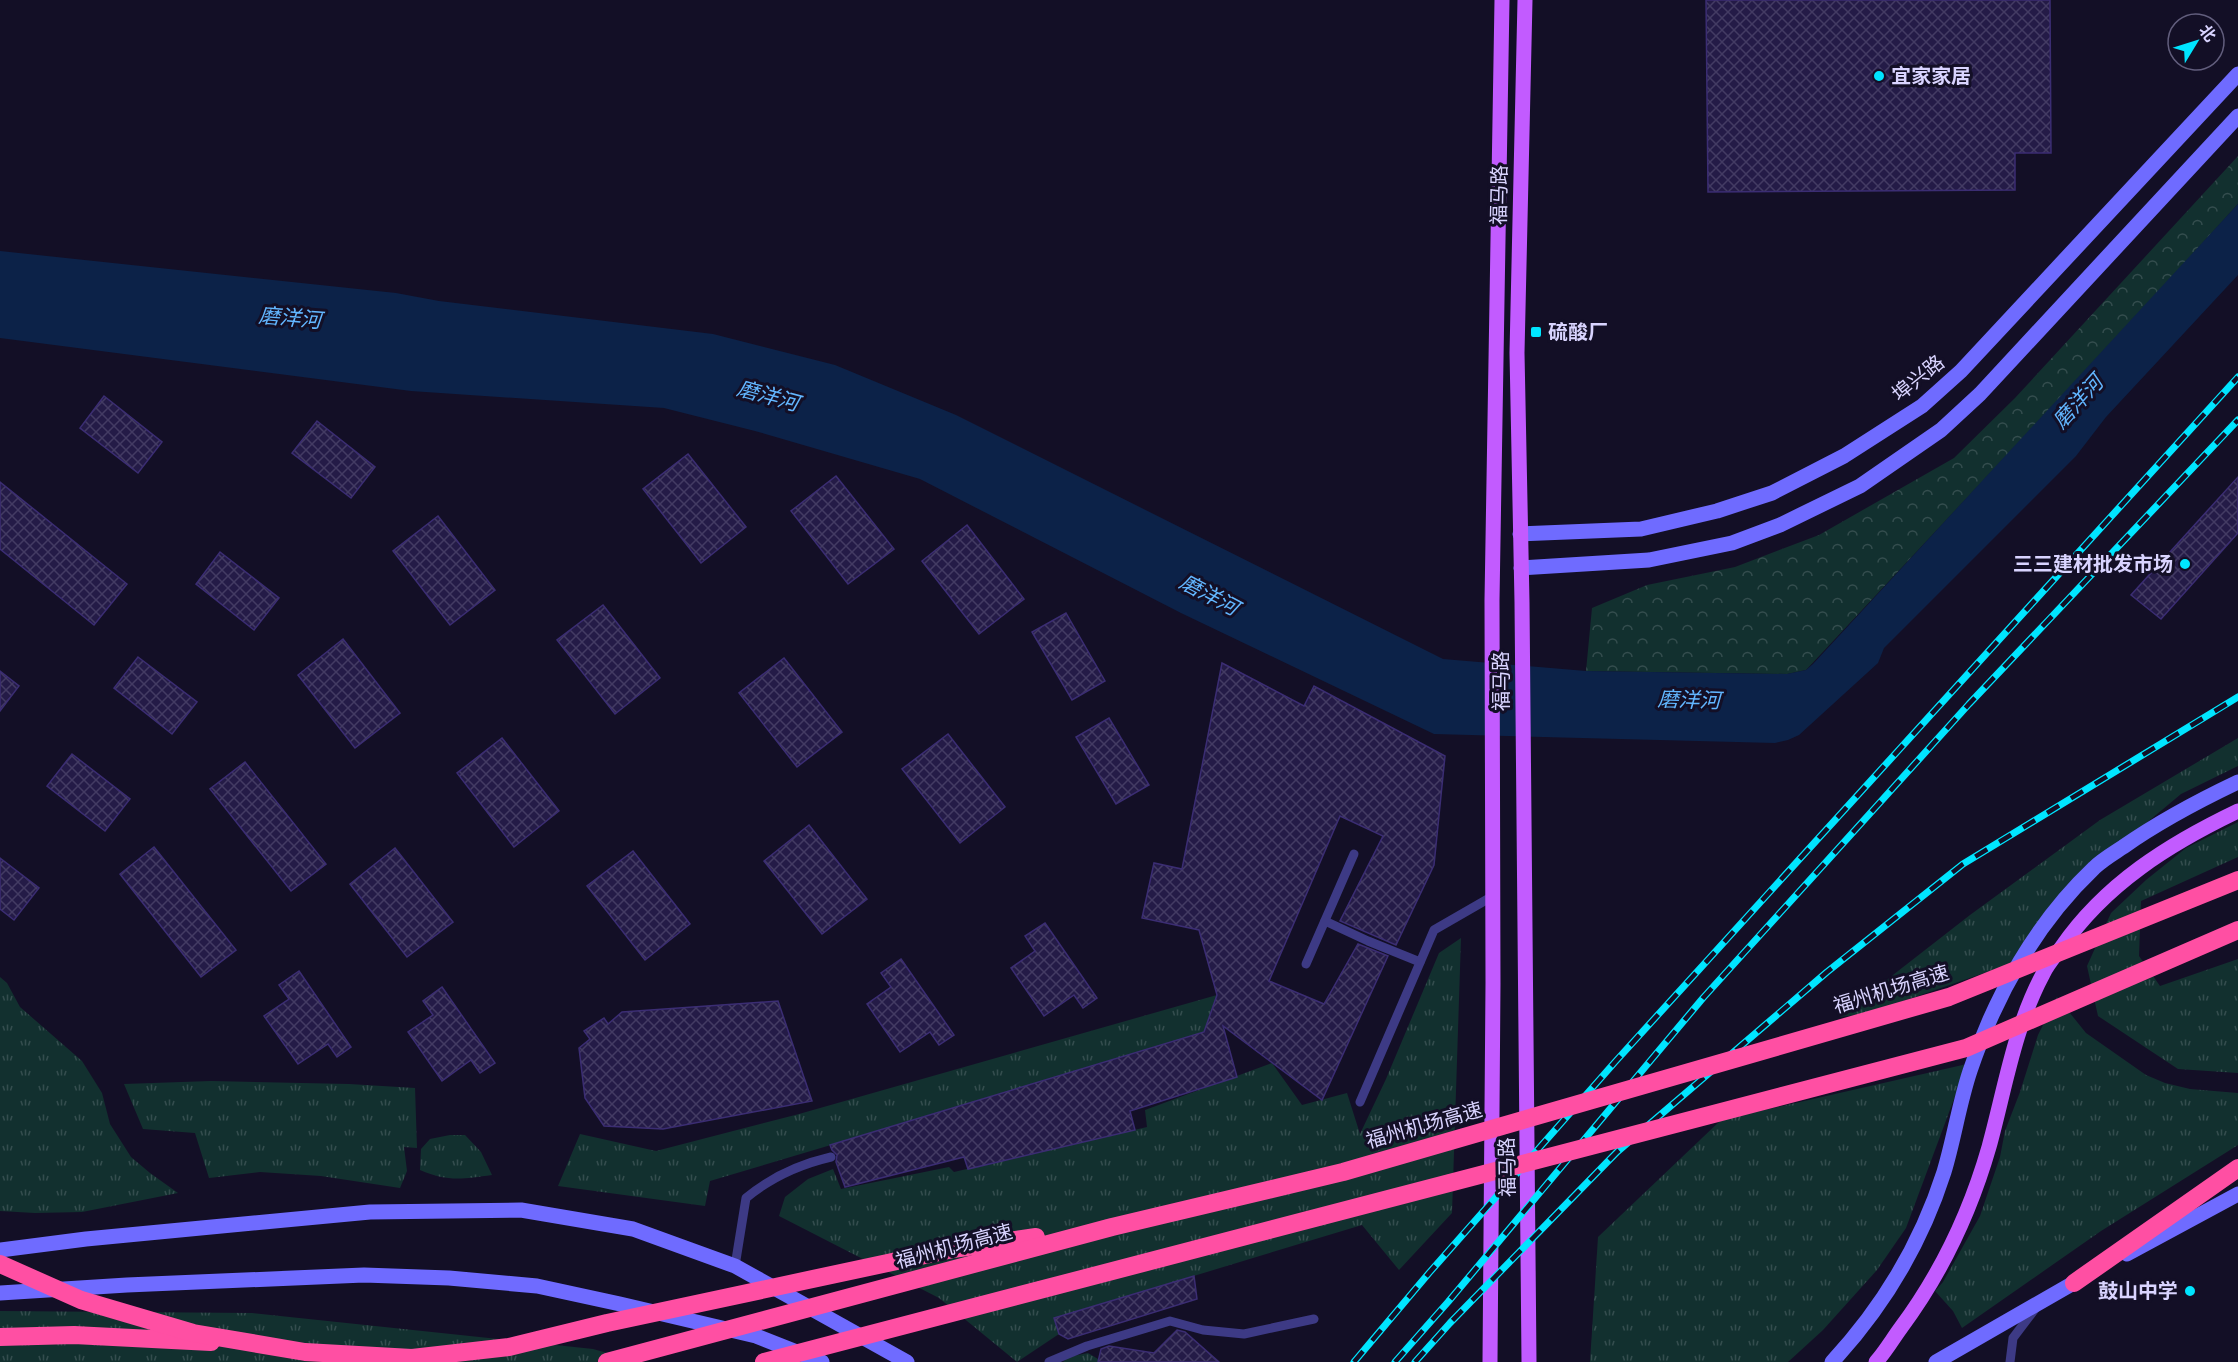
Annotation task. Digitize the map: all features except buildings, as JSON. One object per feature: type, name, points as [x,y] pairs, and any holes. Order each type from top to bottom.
[{"type":"highway","name":"福州机场高速","points":[[607,1362],[1112,1227],[1343,1172],[1949,997],[2238,880]]},
{"type":"highway","points":[[764,1362],[1966,1048],[2238,930]]},
{"type":"highway","points":[[2073,1283],[2238,1168]]},
{"type":"highway","points":[[0,1264],[81,1300],[193,1333],[304,1352],[412,1359],[509,1347],[618,1321],[953,1249],[1112,1227]]},
{"type":"highway","points":[[0,1337],[74,1335],[260,1344]]},
{"type":"main road","name":"福马路","points":[[1490,1362],[1493,896],[1491,738],[1502,0]]},
{"type":"main road","name":"福马路","points":[[1525,0],[1516,353],[1522,644],[1529,1362]]},
{"type":"main road","name":"埠兴路","points":[[1520,534],[1641,529],[1717,511],[1772,493],[1844,456],[1922,406],[1960,371],[2238,74]]},
{"type":"main road","points":[[1521,568],[1649,560],[1732,543],[1780,525],[1860,486],[1941,429],[1980,394],[2238,116]]},
{"type":"main road","points":[[1832,1362],[1853,1339],[1894,1283],[1921,1230],[1944,1172],[1970,1071],[1994,1011],[2021,959],[2054,910],[2095,866],[2195,802],[2238,782]]},
{"type":"main road","points":[[1876,1362],[1919,1303],[1953,1244],[1975,1191],[2023,1018],[2043,973],[2075,927],[2112,888],[2162,853],[2205,827],[2238,812]]},
{"type":"main road","points":[[1936,1362],[2043,1299],[2238,1194]]},
{"type":"main road","points":[[0,1250],[86,1239],[370,1212],[521,1210],[633,1229],[735,1266],[907,1362]]},
{"type":"main road","points":[[0,1293],[364,1275],[449,1278],[537,1286],[620,1304],[756,1336],[822,1362]]},
{"type":"lane","points":[[1306,964],[1354,854]]},
{"type":"lane","points":[[1360,1102],[1434,930],[1493,896]]},
{"type":"lane","points":[[1325,921],[1420,962]]},
{"type":"lane","points":[[735,1266],[746,1198],[764,1183],[818,1160],[831,1157]]},
{"type":"lane","points":[[2010,1362],[2013,1338],[2043,1299]]},
{"type":"lane","points":[[1049,1362],[1087,1346],[1170,1320],[1203,1330],[1244,1334],[1314,1319]]},
{"type":"green space","points":[[2238,156],[2238,204],[2121,333],[1806,670],[1787,674],[1586,671],[1592,608],[1647,585],[1735,567],[1819,535],[1954,458],[2015,398]]},
{"type":"green space","points":[[2238,738],[2238,766],[2181,794],[2107,856],[2013,963],[1866,1014],[1839,1017],[1970,915],[2100,820]]},
{"type":"green space","points":[[2238,822],[2238,857],[2141,901],[2139,956],[2160,986],[2238,959],[2238,1073],[2178,1069],[2098,1016],[2087,966],[2111,913],[2146,880],[2186,848]]},
{"type":"green space","points":[[1461,938],[1452,1213],[1399,1270],[1362,1225],[1055,1318],[1059,1334],[1017,1362],[939,1298],[779,1216],[785,1197],[808,1179],[833,1169],[841,1189],[949,1167],[954,1172],[1147,1127],[1145,1110],[1272,1063],[1302,1105],[1347,1093],[1360,1134],[1386,1079],[1439,953]]},
{"type":"green space","points":[[0,977],[7,983],[20,1007],[82,1061],[102,1093],[110,1124],[131,1157],[178,1193],[82,1212],[0,1211]]},
{"type":"green space","points":[[1217,995],[1209,1016],[1223,1026],[710,1181],[705,1206],[558,1186],[580,1134],[656,1151],[799,1114]]},
{"type":"green space","points":[[2057,997],[2086,1033],[2146,1075],[2165,1083],[2190,1089],[2238,1093],[2238,1145],[2101,1231],[1962,1328],[1953,1311],[1935,1291],[1943,1282],[1980,1216],[2000,1157],[2005,1131],[2038,1035]]},
{"type":"green space","points":[[1967,1064],[1906,1228],[1877,1270],[1823,1330],[1788,1362],[1590,1362],[1598,1237],[1721,1120]]},
{"type":"green space","points":[[211,1081],[415,1088],[417,1148],[404,1147],[407,1171],[400,1188],[321,1176],[260,1172],[209,1178],[195,1133],[143,1129],[124,1084]]},
{"type":"green space","points":[[465,1135],[481,1152],[492,1175],[455,1178],[420,1170],[421,1149],[430,1139]]},
{"type":"green space","points":[[0,1311],[252,1313],[593,1349],[639,1362],[0,1362]]},
{"type":"green space","points":[[1088,1353],[1103,1362],[1063,1362],[1068,1357]]},
{"type":"water","name":"磨洋河","points":[[2238,204],[2238,275],[2106,417],[2076,456],[1884,648],[1878,663],[1799,735],[1775,743],[1434,734],[1181,613],[920,479],[755,431],[664,408],[411,391],[0,338],[0,251],[396,293],[439,301],[713,334],[835,365],[956,415],[1443,659],[1586,671],[1787,674],[1806,670],[1813,664]]},
{"type":"railway","points":[[1354,1362],[1429,1273],[1615,1062],[2238,377]]},
{"type":"railway","points":[[1395,1362],[1703,998],[1969,704],[2238,420]]},
{"type":"railway","points":[[1415,1362],[1450,1323],[1617,1152],[1827,972],[1963,864],[2238,697]]},
{"type":"place","name":"宜家家居","points":[[1879,76]]},
{"type":"place","name":"硫酸厂","points":[[1536,332]]},
{"type":"place","name":"三三建材批发市场","points":[[2185,564]]},
{"type":"place","name":"鼓山中学","points":[[2190,1291]]}]
